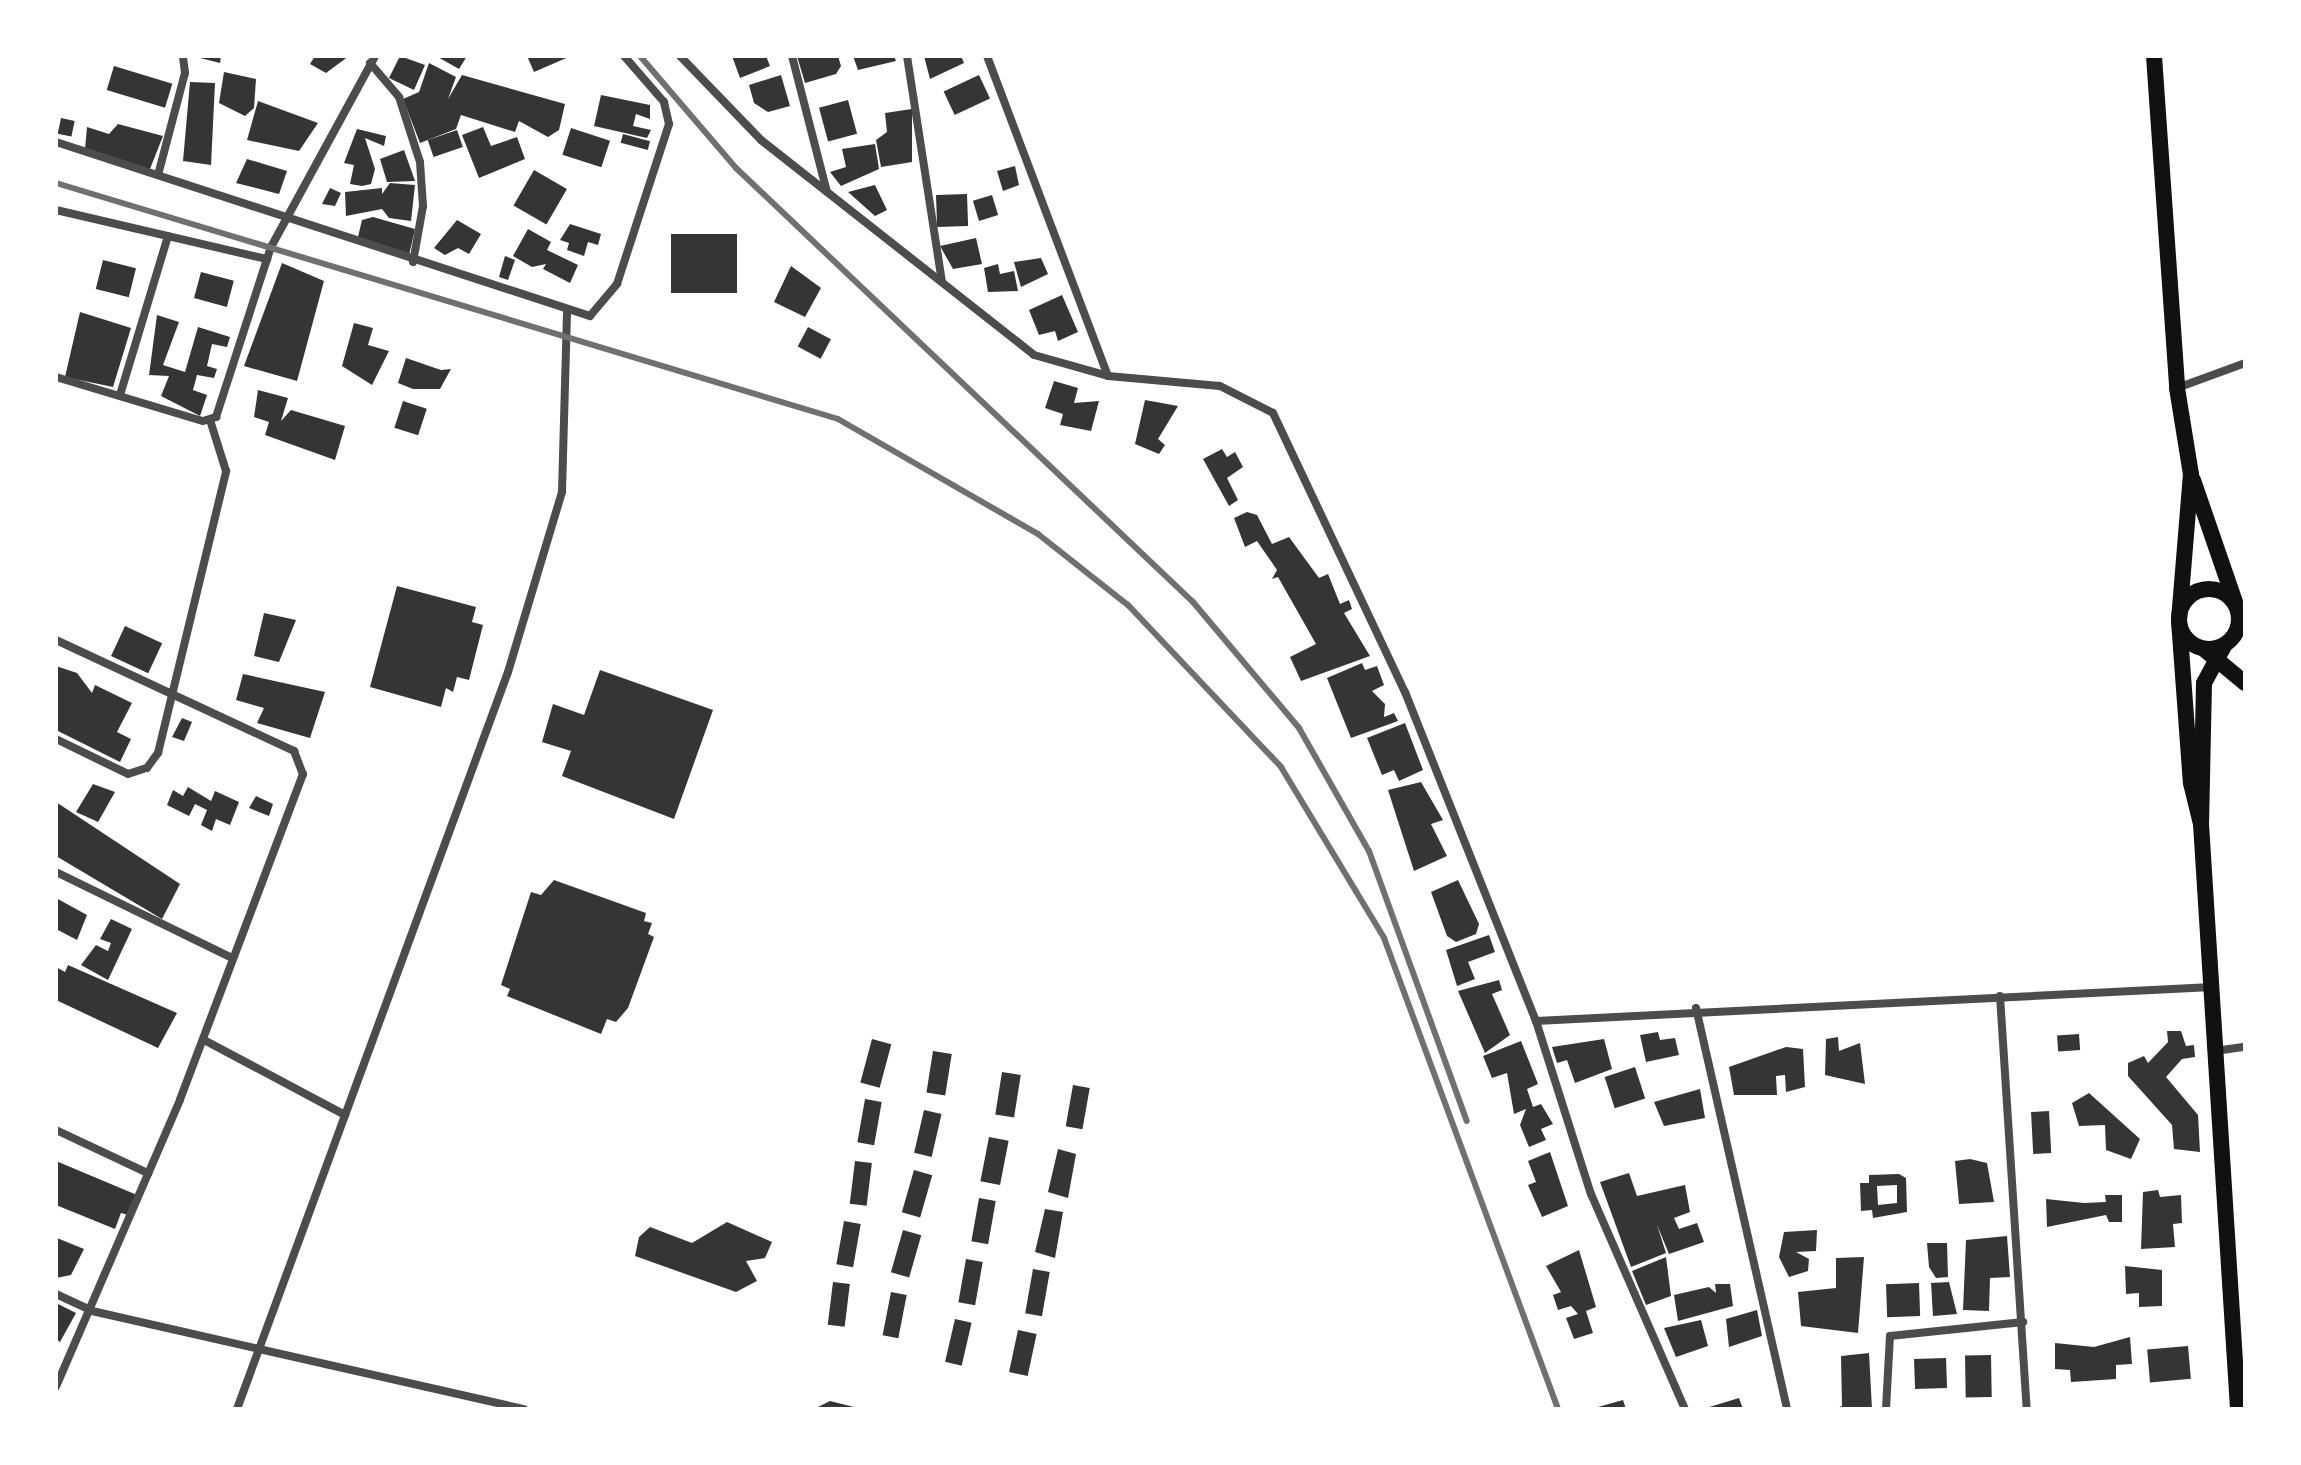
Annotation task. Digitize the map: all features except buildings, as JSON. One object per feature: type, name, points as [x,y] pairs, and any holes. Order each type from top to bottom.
[{"type":"main road","points":[[2154,56],[2177,388],[2191,474],[2245,628]]},
{"type":"main road","points":[[2191,474],[2179,621],[2191,783],[2201,824]]},
{"type":"main road","points":[[2238,1409],[2201,824],[2201,710],[2214,651],[2237,630],[2238,611],[2218,590],[2199,590],[2184,602],[2179,621],[2186,639],[2214,651],[2245,683]]},
{"type":"street","points":[[158,175],[182,86],[183,56]]},
{"type":"street","points":[[56,142],[158,175],[285,222],[590,316],[617,284],[669,124],[664,102],[624,56]]},
{"type":"street","points":[[680,56],[734,116],[1034,355],[1108,376],[1220,386],[1273,413],[1365,598],[1536,1021],[1591,1194],[1685,1409]]},
{"type":"street","points":[[792,56],[828,193]]},
{"type":"street","points":[[907,56],[942,282]]},
{"type":"street","points":[[987,56],[1108,376]]},
{"type":"street","points":[[56,739],[128,774],[147,768],[173,692],[226,471],[210,420],[267,259],[372,60],[399,97],[420,162],[423,206],[413,262]]},
{"type":"street","points":[[56,210],[267,259]]},
{"type":"street","points":[[120,395],[168,236]]},
{"type":"street","points":[[237,1409],[508,672],[562,492],[567,310]]},
{"type":"street","points":[[2177,388],[2245,363]]},
{"type":"street","points":[[56,377],[210,420]]},
{"type":"street","points":[[56,640],[173,692],[303,762],[230,957],[204,1040],[92,1311],[56,1386]]},
{"type":"street","points":[[56,872],[230,957]]},
{"type":"street","points":[[1536,1021],[1696,1008],[2213,987]]},
{"type":"street","points":[[2000,996],[2027,1409]]},
{"type":"street","points":[[1696,1008],[1787,1409]]},
{"type":"street","points":[[204,1040],[345,1115]]},
{"type":"street","points":[[2215,1051],[2245,1047]]},
{"type":"street","points":[[56,1130],[148,1173]]},
{"type":"street","points":[[56,1294],[92,1311],[524,1409]]},
{"type":"street","points":[[1886,1409],[1884,1343],[1896,1332],[2023,1322]]},
{"type":"railway","points":[[640,56],[736,168],[1193,602],[1299,728],[1369,851],[1467,1121]]},
{"type":"railway","points":[[56,183],[838,419],[1038,534],[1128,605],[1281,767],[1384,938],[1558,1409]]}]
